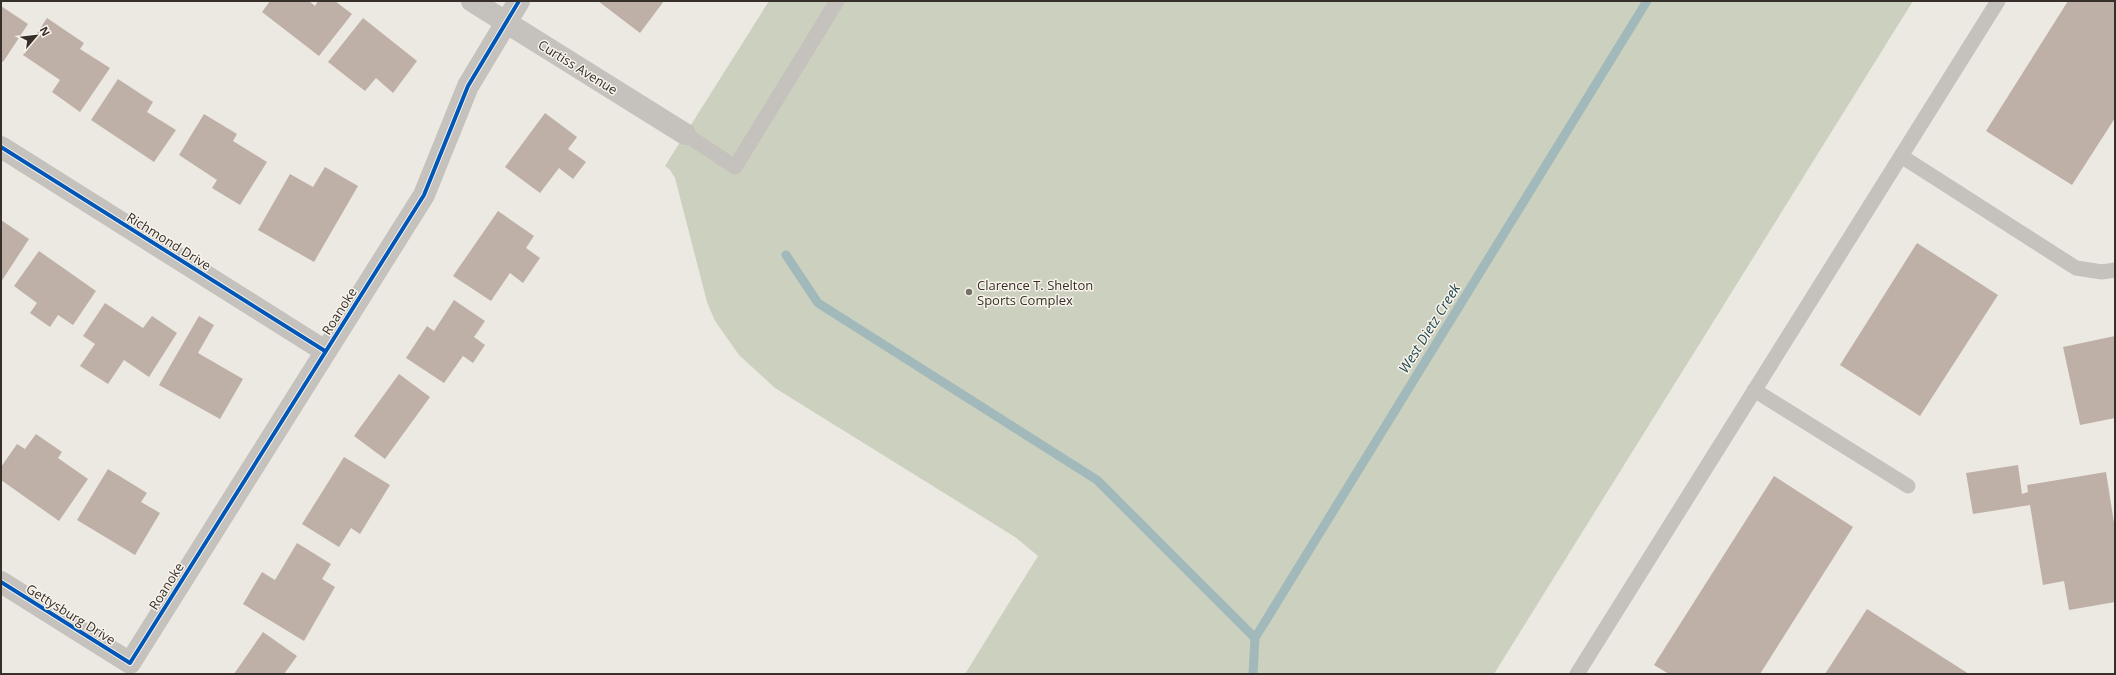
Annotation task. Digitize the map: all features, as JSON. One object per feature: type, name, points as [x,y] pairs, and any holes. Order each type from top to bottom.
[{"type":"street","name":"Curtiss Avenue","points":[[472,1],[685,134]]},
{"type":"street","name":"Roanoke","points":[[130,663],[424,195],[468,86],[519,1]]},
{"type":"street","name":"Richmond Drive","points":[[1,147],[326,351]]},
{"type":"street","name":"Gettysburg Drive","points":[[1,582],[130,663]]},
{"type":"lane","points":[[685,134],[734,167],[837,1]]},
{"type":"lane","points":[[1577,674],[1998,1]]},
{"type":"lane","points":[[1901,156],[2076,268],[2102,272],[2115,270]]},
{"type":"lane","points":[[1754,390],[1908,486]]},
{"type":"green space","points":[[769,1],[1913,1],[1494,674],[965,674],[1038,556],[1015,537],[775,388],[739,355],[715,321],[707,302],[675,178],[670,170],[665,166]]},
{"type":"building","points":[[270,1],[309,1],[315,6],[318,1],[335,1],[352,14],[319,56],[262,12]]},
{"type":"building","points":[[598,1],[664,1],[640,33]]},
{"type":"building","points":[[2068,1],[2115,1],[2115,118],[2072,185],[1986,131]]},
{"type":"building","points":[[1,6],[28,24],[3,62],[1,61]]},
{"type":"building","points":[[47,18],[84,43],[80,49],[110,68],[80,112],[52,92],[60,80],[23,55]]},
{"type":"building","points":[[363,18],[417,61],[393,93],[376,78],[365,91],[328,62]]},
{"type":"building","points":[[118,79],[153,102],[147,112],[176,130],[154,162],[91,120]]},
{"type":"building","points":[[545,113],[577,137],[568,149],[586,162],[573,179],[559,168],[540,193],[505,167]]},
{"type":"building","points":[[204,114],[237,134],[233,141],[267,162],[240,205],[212,188],[217,180],[179,155]]},
{"type":"building","points":[[325,167],[358,186],[314,262],[258,230],[290,174],[313,187]]},
{"type":"building","points":[[498,211],[534,236],[526,248],[540,258],[523,283],[510,273],[491,301],[453,276]]},
{"type":"building","points":[[1,220],[29,239],[1,282]]},
{"type":"building","points":[[1917,243],[1998,295],[1920,416],[1840,365]]},
{"type":"building","points":[[39,251],[96,291],[73,325],[58,315],[50,327],[30,313],[37,303],[14,286]]},
{"type":"building","points":[[454,300],[485,321],[474,337],[485,345],[473,363],[463,356],[444,383],[406,358],[427,326],[434,331]]},
{"type":"building","points":[[105,303],[143,328],[152,316],[177,333],[149,377],[124,360],[108,384],[80,366],[95,344],[83,336]]},
{"type":"building","points":[[199,316],[214,325],[198,353],[243,379],[220,419],[159,385]]},
{"type":"building","points":[[2115,336],[2115,418],[2080,425],[2063,347]]},
{"type":"building","points":[[399,374],[430,397],[385,459],[354,436]]},
{"type":"building","points":[[36,434],[62,452],[58,458],[88,479],[59,521],[1,480],[1,467],[17,444],[25,449]]},
{"type":"building","points":[[344,457],[390,485],[360,534],[351,528],[339,547],[302,524]]},
{"type":"building","points":[[2018,465],[2022,494],[2028,492],[2027,485],[2106,472],[2115,529],[2115,602],[2069,610],[2064,581],[2043,585],[2030,505],[1973,514],[1966,473]]},
{"type":"building","points":[[108,469],[147,493],[141,502],[160,513],[135,555],[77,520]]},
{"type":"building","points":[[1774,476],[1853,527],[1760,674],[1669,674],[1654,665]]},
{"type":"building","points":[[297,543],[331,564],[322,579],[335,587],[304,641],[243,604],[262,572],[275,580]]},
{"type":"building","points":[[1867,609],[1969,674],[1825,674]]},
{"type":"building","points":[[263,632],[297,656],[284,674],[234,674]]},
{"type":"waterway","name":"West Dietz Creek","points":[[1253,674],[1255,638],[1647,1]]},
{"type":"waterway","points":[[786,255],[818,303],[1097,480],[1255,638]]},
{"type":"cycle path","points":[[1,582],[130,663],[424,195],[468,86],[519,1]]},
{"type":"cycle path","points":[[1,147],[325,351]]},
{"type":"place","name":"Clarence T. Shelton Sports Complex","points":[[969,292]]}]
